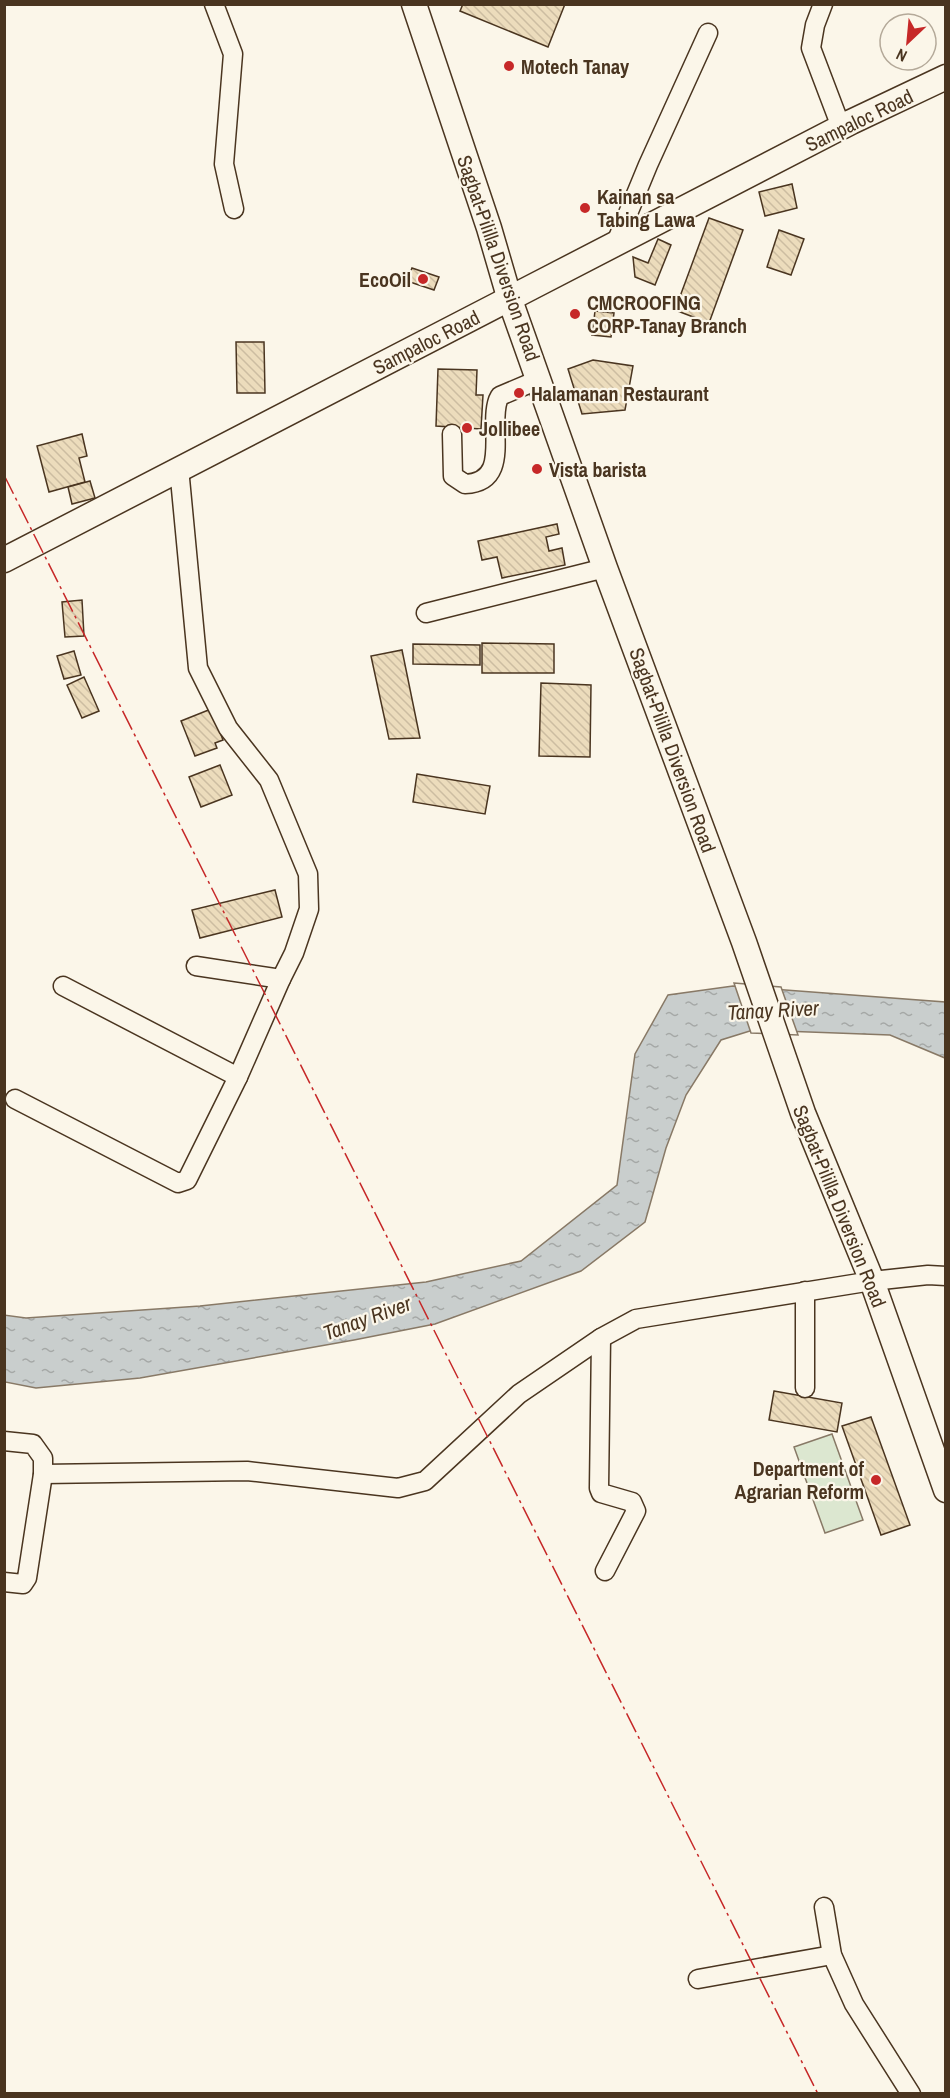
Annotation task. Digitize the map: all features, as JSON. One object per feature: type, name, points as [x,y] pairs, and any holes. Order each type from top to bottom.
[{"type":"main road","name":"Sagbat-Pililla Diversion Road","points":[[414,4],[510,300],[540,379],[605,568],[744,942],[802,1113],[872,1281],[945,1490]]},
{"type":"main road","name":"Sampaloc Road","points":[[4,560],[842,127],[945,77]]},
{"type":"street","points":[[214,4],[233,54],[224,164],[234,209]]},
{"type":"street","points":[[823,4],[815,25],[811,48],[842,127]]},
{"type":"street","points":[[615,245],[708,33]]},
{"type":"street","points":[[452,434],[453,476],[465,484],[482,479],[494,467],[496,404],[500,396],[540,379]]},
{"type":"street","points":[[15,1099],[178,1183],[187,1180],[238,1077],[294,953],[309,909],[308,874],[269,780],[228,729],[198,669],[179,468]]},
{"type":"street","points":[[426,613],[605,568]]},
{"type":"street","points":[[196,966],[281,979]]},
{"type":"street","points":[[63,986],[238,1077]]},
{"type":"street","points":[[43,1474],[247,1471],[398,1488],[411,1486],[425,1481],[519,1394],[601,1338],[636,1319],[872,1281],[928,1275],[945,1276]]},
{"type":"street","points":[[805,1291],[806,1388]]},
{"type":"street","points":[[601,1338],[600,1493],[609,1498],[632,1502],[636,1511],[604,1571]]},
{"type":"street","points":[[4,1441],[33,1444],[43,1458],[43,1474],[27,1578],[23,1584],[4,1582]]},
{"type":"street","points":[[824,1907],[832,1955],[854,2004],[911,2094]]},
{"type":"street","points":[[698,1979],[832,1955]]},
{"type":"green space","points":[[832,1434],[863,1520],[825,1533],[794,1447]]},
{"type":"water","name":"Tanay River","points":[[733,986],[945,1002],[945,1058],[890,1035],[753,1030],[721,1040],[686,1095],[666,1148],[645,1222],[581,1271],[435,1324],[354,1340],[140,1378],[36,1388],[5,1382],[4,1315],[26,1318],[200,1306],[426,1282],[521,1261],[617,1185],[635,1054],[668,995]]},
{"type":"pier","points":[[734,983],[781,987],[798,1035],[751,1033]]},
{"type":"building","points":[[463,4],[565,4],[548,47],[460,11]]},
{"type":"building","points":[[792,184],[797,208],[765,216],[759,192]]},
{"type":"building","points":[[709,218],[743,230],[709,323],[675,310]]},
{"type":"building","points":[[779,230],[804,239],[791,275],[767,267]]},
{"type":"building","points":[[658,239],[671,245],[655,285],[635,277],[633,257],[648,263]]},
{"type":"building","name":"EcoOil","points":[[412,268],[439,277],[434,290],[407,281]]},
{"type":"building","points":[[595,311],[614,313],[611,337],[592,335]]},
{"type":"building","points":[[236,342],[264,342],[265,393],[237,393]]},
{"type":"building","points":[[593,360],[633,366],[625,410],[582,414],[568,369]]},
{"type":"building","points":[[438,369],[477,370],[476,395],[483,395],[481,429],[436,426]]},
{"type":"building","points":[[82,434],[87,456],[79,458],[85,482],[49,492],[37,446]]},
{"type":"building","points":[[90,481],[95,498],[72,504],[68,487]]},
{"type":"building","points":[[557,524],[559,534],[546,537],[549,551],[562,548],[565,565],[502,578],[497,557],[482,560],[478,541]]},
{"type":"building","points":[[82,600],[84,636],[65,637],[62,602]]},
{"type":"building","points":[[482,643],[554,644],[554,673],[482,673]]},
{"type":"building","points":[[413,644],[480,645],[480,665],[413,664]]},
{"type":"building","points":[[402,650],[420,738],[389,739],[371,656]]},
{"type":"building","points":[[74,651],[81,675],[64,679],[57,656]]},
{"type":"building","points":[[84,677],[99,711],[82,718],[67,685]]},
{"type":"building","points":[[541,683],[591,685],[590,757],[539,756]]},
{"type":"building","points":[[211,709],[223,740],[215,743],[217,748],[195,756],[181,721]]},
{"type":"building","points":[[220,765],[232,795],[201,807],[189,777]]},
{"type":"building","points":[[417,774],[490,786],[485,814],[413,802]]},
{"type":"building","points":[[275,890],[282,917],[200,938],[192,910]]},
{"type":"building","points":[[774,1391],[842,1403],[837,1432],[769,1420]]},
{"type":"building","points":[[871,1417],[910,1525],[881,1535],[842,1426]]},
{"type":"power","points":[[4,475],[818,2094]]},
{"type":"place","name":"Motech Tanay","points":[[509,66]]},
{"type":"place","name":"Kainan sa Tabing Lawa","points":[[585,208]]},
{"type":"place","name":"EcoOil","points":[[423,279]]},
{"type":"place","name":"CMCROOFING CORP-Tanay Branch","points":[[575,314]]},
{"type":"place","name":"Halamanan Restaurant","points":[[519,393]]},
{"type":"place","name":"Jollibee","points":[[467,428]]},
{"type":"place","name":"Vista barista","points":[[537,469]]},
{"type":"place","name":"Department of Agrarian Reform","points":[[876,1480]]}]
